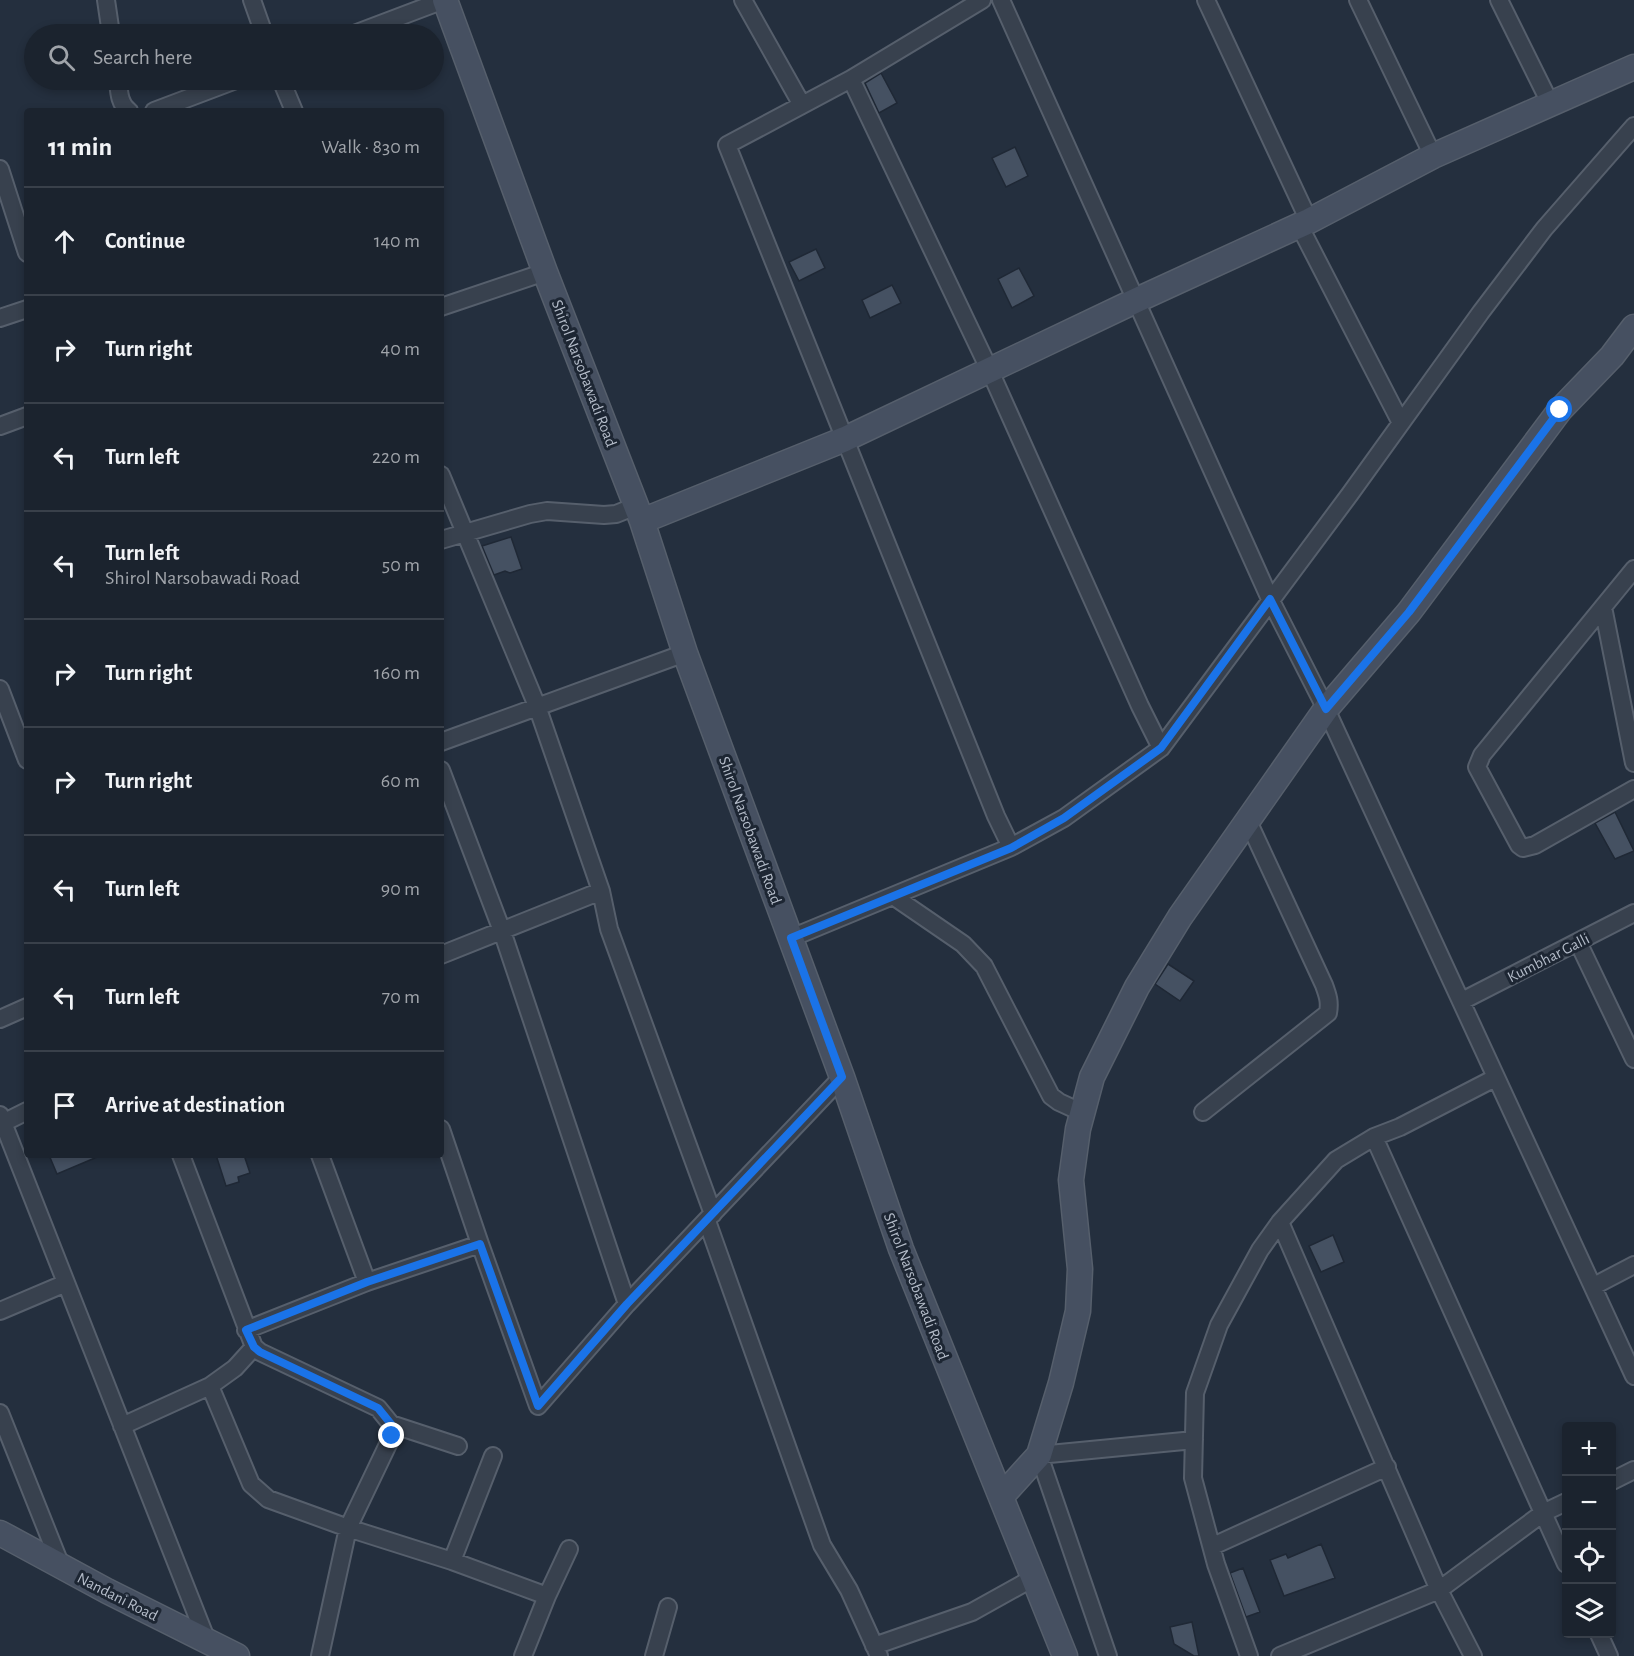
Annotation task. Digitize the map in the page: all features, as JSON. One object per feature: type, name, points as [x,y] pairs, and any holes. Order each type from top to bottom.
[{"type":"street","points":[[106,0],[110,24]]},
{"type":"street","points":[[252,0],[260,24]]},
{"type":"street","points":[[381,24],[445,0]]},
{"type":"street","name":"Shirol Narsobawadi Road","points":[[445,0],[639,514],[685,653],[842,1077],[901,1249],[1065,1656]]},
{"type":"street","points":[[743,0],[802,105]]},
{"type":"street","points":[[982,0],[852,79],[727,145],[996,816],[1011,848]]},
{"type":"street","points":[[1001,0],[1270,599],[1326,709],[1634,1376]]},
{"type":"street","points":[[1206,0],[1304,223],[1401,423]]},
{"type":"street","points":[[1358,0],[1433,156]]},
{"type":"street","points":[[1499,0],[1550,103]]},
{"type":"street","points":[[444,539],[464,531],[547,511],[604,515],[639,514],[845,439],[1304,223],[1433,156],[1634,67]]},
{"type":"street","points":[[852,79],[990,371],[1161,748]]},
{"type":"street","points":[[119,90],[125,108]]},
{"type":"street","points":[[184,106],[216,90]]},
{"type":"street","points":[[285,90],[293,108]]},
{"type":"street","points":[[791,938],[1011,848],[1064,818],[1161,748],[1474,321],[1544,230],[1634,126]]},
{"type":"street","points":[[0,169],[4,197],[24,246]]},
{"type":"street","points":[[444,306],[546,272]]},
{"type":"street","points":[[0,318],[24,310]]},
{"type":"street","points":[[1001,1497],[1039,1455],[1061,1383],[1078,1311],[1080,1269],[1071,1180],[1078,1129],[1092,1077],[1137,987],[1180,918],[1326,709],[1409,612],[1560,410],[1612,356],[1634,327]]},
{"type":"street","points":[[0,426],[24,417]]},
{"type":"street","points":[[444,482],[537,706],[601,891],[609,929],[822,1545],[849,1590],[876,1651],[972,1611],[1033,1578]]},
{"type":"street","points":[[1634,569],[1482,755],[1478,767],[1519,845],[1523,848],[1535,845],[1634,789]]},
{"type":"street","points":[[1603,607],[1634,763]]},
{"type":"street","points":[[444,741],[685,653]]},
{"type":"street","points":[[0,689],[24,752]]},
{"type":"street","points":[[444,778],[502,931],[627,1304]]},
{"type":"street","points":[[1203,1112],[1328,1013],[1330,1005],[1324,985],[1248,821]]},
{"type":"street","points":[[444,955],[601,891]]},
{"type":"street","points":[[893,896],[963,944],[984,966],[1051,1096],[1083,1113]]},
{"type":"street","name":"Kumbhar Galli","points":[[1462,1001],[1634,913]]},
{"type":"street","points":[[1578,942],[1633,1057]]},
{"type":"street","points":[[0,1019],[24,1008]]},
{"type":"street","points":[[444,1138],[538,1406],[627,1304],[842,1077]]},
{"type":"street","points":[[1249,1656],[1216,1564],[1193,1478],[1195,1393],[1219,1325],[1260,1250],[1280,1222],[1336,1160],[1374,1137],[1400,1127],[1495,1078]]},
{"type":"street","points":[[24,1112],[1,1119],[207,1641]]},
{"type":"street","points":[[1374,1137],[1562,1555]]},
{"type":"street","points":[[182,1158],[254,1347],[260,1352],[378,1408],[391,1424],[458,1446]]},
{"type":"street","points":[[321,1158],[367,1282]]},
{"type":"street","points":[[1280,1222],[1439,1590],[1473,1656]]},
{"type":"street","points":[[246,1330],[367,1282],[480,1244]]},
{"type":"street","points":[[1594,1286],[1634,1265]]},
{"type":"street","points":[[0,1311],[66,1283]]},
{"type":"street","points":[[122,1426],[210,1386],[235,1368],[254,1347]]},
{"type":"street","points":[[210,1386],[244,1471],[251,1484],[268,1499],[348,1528],[452,1561],[547,1596]]},
{"type":"street","points":[[0,1413],[61,1566]]},
{"type":"street","points":[[320,1656],[348,1528],[392,1436],[391,1424]]},
{"type":"street","points":[[1039,1455],[1194,1440]]},
{"type":"street","points":[[1039,1455],[1108,1656]]},
{"type":"street","points":[[452,1561],[493,1456]]},
{"type":"street","points":[[1213,1546],[1387,1467]]},
{"type":"street","points":[[1616,1479],[1634,1470]]},
{"type":"street","points":[[1280,1656],[1439,1590],[1543,1512],[1562,1504]]},
{"type":"street","name":"Nandani Road","points":[[0,1533],[237,1656]]},
{"type":"street","points":[[523,1656],[569,1549]]},
{"type":"street","points":[[654,1656],[668,1607]]},
{"type":"street","points":[[1601,1638],[1609,1656]]},
{"type":"building","points":[[881,73],[897,103],[879,113],[865,83]]},
{"type":"building","points":[[1015,147],[1028,176],[1006,187],[992,158]]},
{"type":"building","points":[[816,249],[825,268],[799,281],[789,262]]},
{"type":"building","points":[[1019,268],[1034,296],[1012,308],[998,279]]},
{"type":"building","points":[[892,285],[901,303],[870,318],[862,300]]},
{"type":"building","points":[[511,537],[522,569],[494,575],[482,546]]},
{"type":"building","points":[[1615,812],[1634,851],[1615,859],[1595,823]]},
{"type":"building","points":[[1168,964],[1194,981],[1180,1001],[1155,984]]},
{"type":"building","points":[[50,1158],[95,1158],[57,1174]]},
{"type":"building","points":[[217,1158],[245,1158],[250,1173],[238,1177],[239,1182],[226,1186]]},
{"type":"building","points":[[1333,1235],[1344,1262],[1321,1272],[1309,1246]]},
{"type":"building","points":[[1321,1544],[1335,1578],[1284,1596],[1270,1560],[1286,1554],[1288,1558]]},
{"type":"building","points":[[1243,1568],[1260,1612],[1246,1617],[1230,1573]]},
{"type":"building","points":[[1192,1622],[1199,1656],[1194,1656],[1174,1644],[1170,1627]]},
{"type":"route","points":[[392,1436],[391,1424],[378,1408],[260,1352],[254,1347],[246,1330],[367,1282],[480,1244],[538,1406],[627,1304],[842,1077],[791,938],[1011,848],[1064,818],[1161,748],[1270,599],[1326,709],[1409,612],[1560,410]]}]
